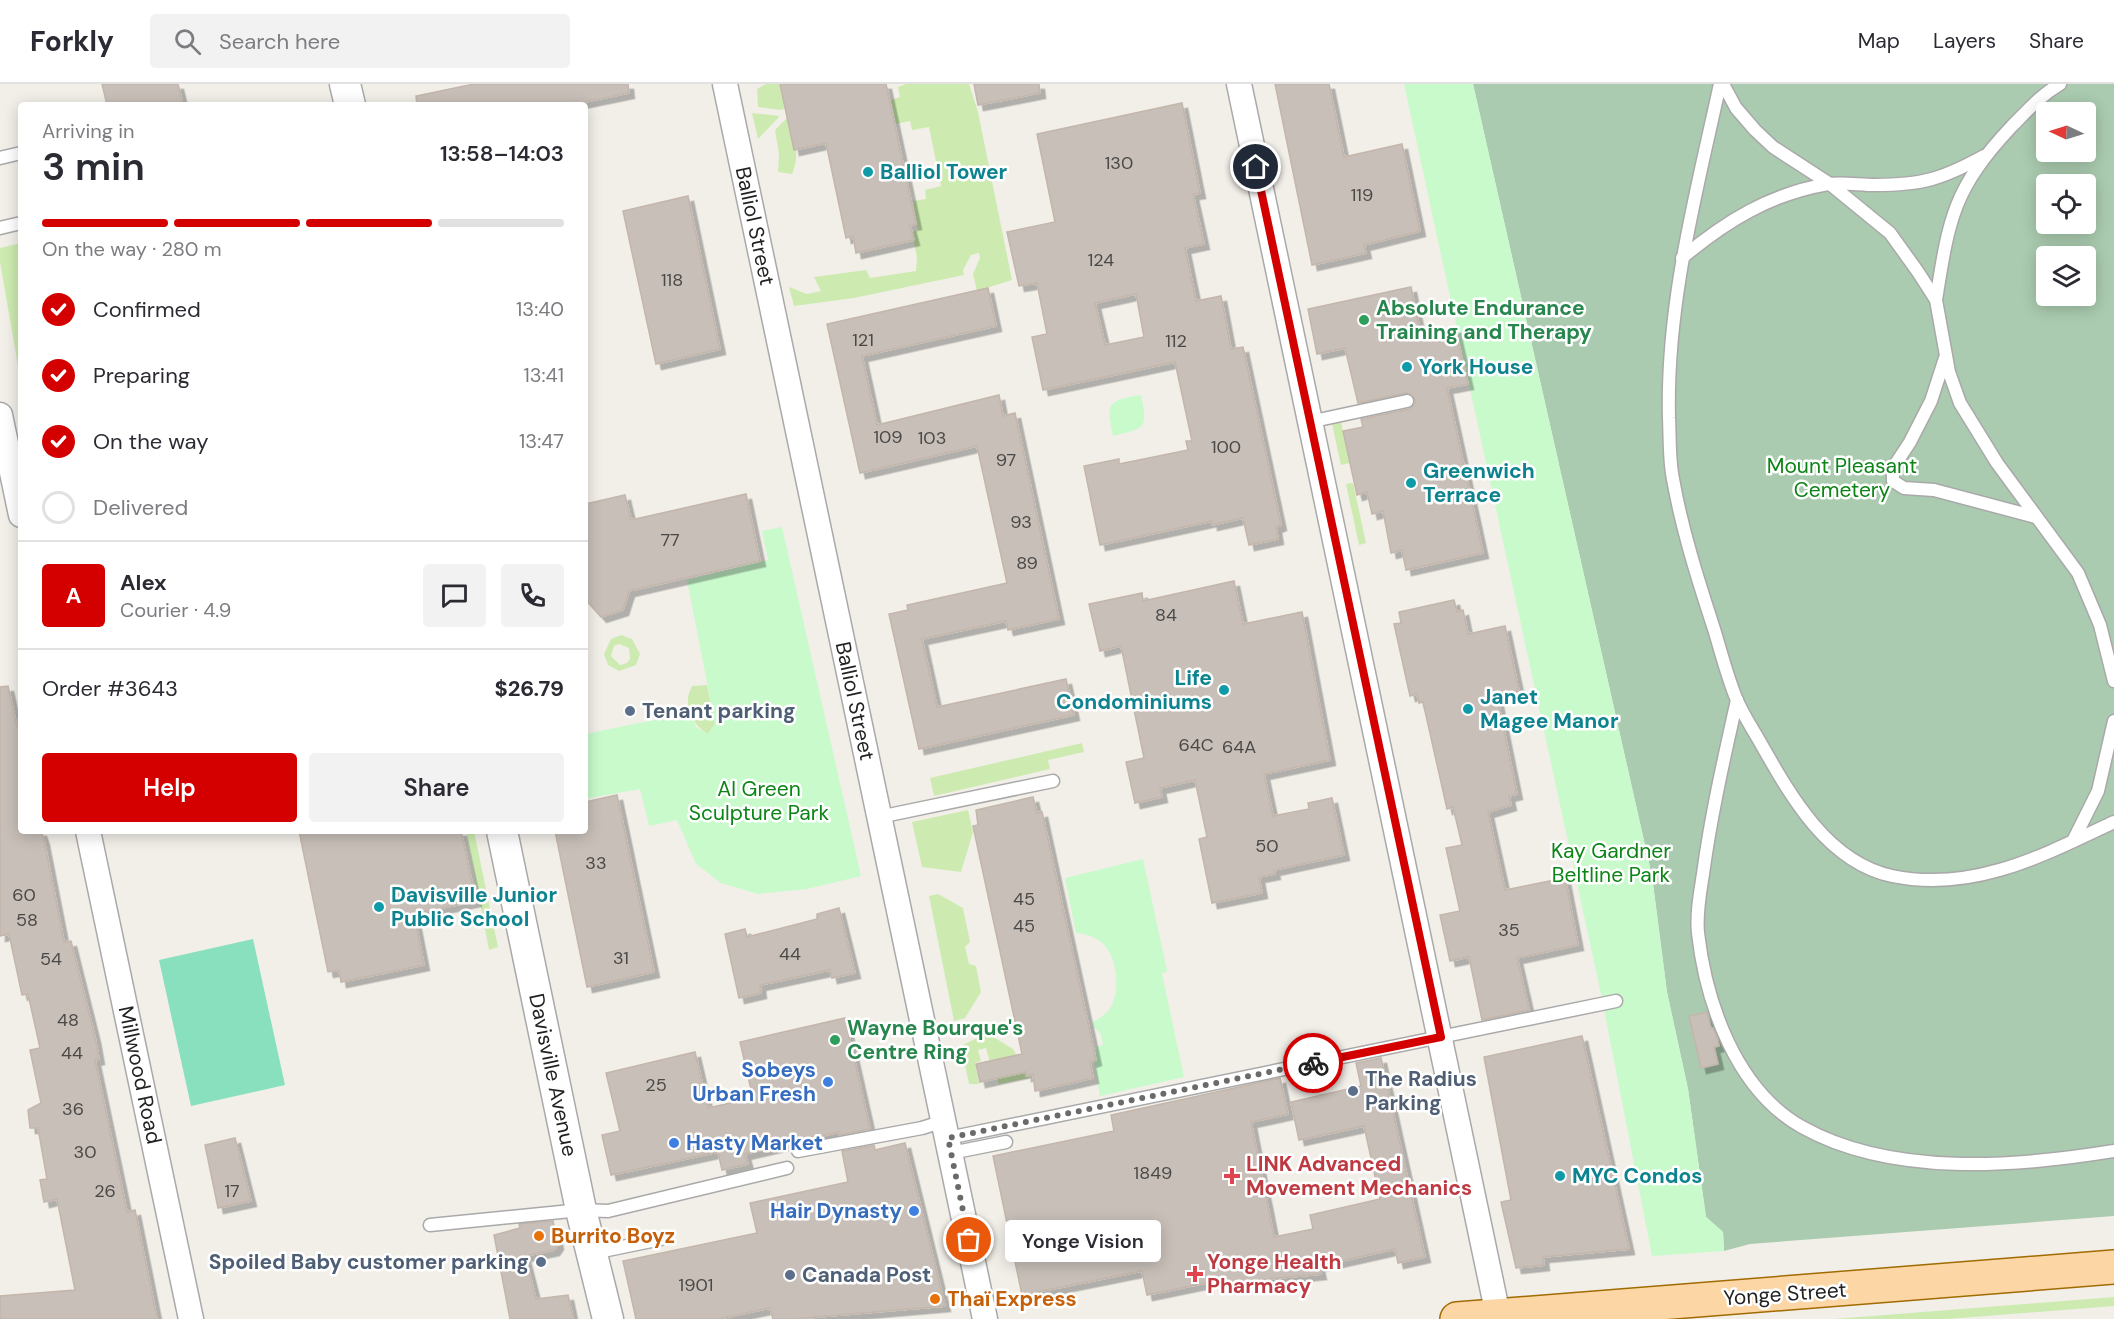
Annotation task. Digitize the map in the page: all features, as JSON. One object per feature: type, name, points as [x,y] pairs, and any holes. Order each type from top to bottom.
[{"type":"main road","name":"Yonge Street","points":[[1457,1319],[2114,1267]]},
{"type":"street","points":[[345,84],[349,102]]},
{"type":"street","name":"Balliol Street","points":[[725,84],[985,1319]]},
{"type":"street","points":[[1239,84],[1498,1315]]},
{"type":"street","points":[[0,415],[18,501]]},
{"type":"street","name":"Millwood Road","points":[[89,834],[191,1319]]},
{"type":"street","name":"Davisville Avenue","points":[[503,834],[581,1210],[608,1319]]},
{"type":"lane","points":[[1722,84],[1736,108],[1773,147],[1830,184],[1890,233],[1936,300]]},
{"type":"lane","points":[[1722,84],[1682,258],[1671,351],[1669,416],[1672,477],[1696,574],[1737,700],[1801,809],[1828,840],[1856,861],[1890,876],[1932,882],[1965,879],[2016,866],[2114,822]]},
{"type":"lane","points":[[2060,84],[2045,89],[1984,156],[1956,203],[1945,244],[1936,300],[1954,388],[1967,416],[2036,517],[2067,555],[2088,591],[2100,625],[2114,681]]},
{"type":"lane","points":[[0,158],[18,154]]},
{"type":"lane","points":[[1682,258],[1717,228],[1761,204],[1830,184],[1885,185],[1933,181],[1984,156]]},
{"type":"lane","points":[[0,228],[18,224]]},
{"type":"lane","points":[[1946,357],[1930,401],[1910,442],[1893,468],[1893,481],[1904,488],[1934,490],[2036,517]]},
{"type":"lane","points":[[1309,422],[1407,401]]},
{"type":"lane","points":[[1737,700],[1705,860],[1698,932],[1710,994],[1723,1031],[1745,1071],[1770,1102],[1800,1126],[1841,1145],[1893,1158],[1940,1164],[2030,1161],[2113,1150]]},
{"type":"lane","points":[[2072,842],[2098,791],[2114,721]]},
{"type":"lane","points":[[879,817],[1053,781]]},
{"type":"lane","points":[[947,1137],[1616,1001]]},
{"type":"lane","points":[[798,1151],[922,1128],[947,1137],[1006,1142]]},
{"type":"lane","points":[[430,1225],[581,1210],[608,1211],[787,1168]]},
{"type":"lane","points":[[593,1253],[661,1239]]},
{"type":"green space","points":[[766,84],[783,84],[788,108],[780,110],[758,107],[757,89]]},
{"type":"green space","points":[[906,84],[969,84],[978,112],[1012,280],[977,291],[973,274],[980,258],[979,253],[971,255],[963,270],[964,275],[854,298],[794,306],[789,287],[807,294],[821,291],[814,277],[866,270],[870,278],[916,271],[917,258],[912,232],[918,230],[913,201],[926,199],[925,190],[941,186],[929,127],[912,130],[910,121],[896,124],[891,100],[900,97],[898,87]]},
{"type":"green space","name":"Kay Gardner Beltline Park","points":[[1404,84],[1473,84],[1652,876],[1667,992],[1688,1089],[1706,1217],[1723,1232],[1724,1251],[1652,1256],[1601,994]]},
{"type":"green space","name":"Mount Pleasant Cemetery","points":[[1473,84],[2114,84],[2114,1216],[1750,1244],[1724,1251],[1723,1232],[1706,1217],[1688,1089],[1667,992],[1652,876]]},
{"type":"green space","points":[[752,113],[779,116],[779,117],[758,139]]},
{"type":"green space","points":[[789,116],[796,152],[792,174],[778,172],[779,154],[775,130]]},
{"type":"green space","points":[[18,244],[18,366],[0,262],[0,248]]},
{"type":"green space","points":[[1141,395],[1144,415],[1142,425],[1132,431],[1113,436],[1110,416],[1112,405],[1121,399]]},
{"type":"green space","points":[[1341,422],[1350,463],[1341,465],[1332,424]]},
{"type":"green space","points":[[1353,483],[1366,543],[1359,545],[1346,484]]},
{"type":"green space","name":"Al Green Sculpture Park","points":[[782,527],[861,876],[807,889],[758,894],[721,883],[696,864],[677,820],[649,826],[640,789],[588,798],[588,733],[689,713],[696,727],[708,734],[715,724],[687,580],[768,560],[762,531]]},
{"type":"green space","points":[[621,635],[632,639],[640,654],[636,665],[619,671],[608,665],[604,654],[611,639]],"holes":[[[619,644],[629,648],[630,659],[627,663],[620,665],[611,656],[614,646]]]},
{"type":"green space","points":[[707,685],[715,724],[708,734],[697,725],[688,706],[692,686]]},
{"type":"green space","points":[[1082,743],[1084,752],[1048,760],[1050,769],[934,796],[930,778]]},
{"type":"green space","points":[[968,810],[973,832],[961,872],[922,867],[912,822]]},
{"type":"green space","points":[[467,834],[475,834],[498,947],[489,950]]},
{"type":"green space","points":[[1143,859],[1167,971],[1162,974],[1184,1077],[1100,1096],[1094,1062],[1096,1061],[1096,1047],[1103,1045],[1100,1032],[1093,1027],[1093,1022],[1107,1012],[1113,1003],[1116,975],[1112,957],[1102,943],[1090,936],[1076,933],[1065,878]]},
{"type":"green space","points":[[938,894],[963,908],[970,942],[965,947],[969,964],[976,966],[981,992],[965,1018],[954,1021],[929,896]]},
{"type":"green space","points":[[253,939],[285,1085],[191,1106],[159,960]]},
{"type":"green space","points":[[987,1033],[1013,1049],[1029,1078],[999,1084],[992,1070],[986,1048],[978,1050],[981,1061],[975,1063],[979,1084],[969,1084],[961,1046]]},
{"type":"green space","points":[[2114,1297],[2114,1306],[1948,1319],[1834,1319]]},
{"type":"building","points":[[102,84],[178,84],[182,102],[106,102]]},
{"type":"building","points":[[474,84],[628,84],[629,93],[585,102],[417,102],[416,96]]},
{"type":"building","name":"Balliol Tower","points":[[780,84],[886,84],[916,224],[910,225],[914,240],[856,253],[853,236],[846,238],[826,143],[794,150]]},
{"type":"building","points":[[974,84],[1039,84],[1040,93],[978,105]]},
{"type":"building","points":[[1275,84],[1329,84],[1344,157],[1402,144],[1420,231],[1364,245],[1366,253],[1312,265]]},
{"type":"building","points":[[1182,103],[1200,193],[1193,194],[1204,244],[1185,248],[1196,301],[1221,296],[1231,349],[1243,347],[1281,525],[1276,527],[1278,539],[1249,545],[1243,518],[1212,525],[1212,521],[1100,545],[1084,466],[1119,459],[1119,464],[1188,450],[1186,441],[1192,441],[1175,362],[1043,390],[1032,337],[1047,334],[1037,283],[1019,286],[1007,232],[1055,222],[1037,134]],"holes":[[[1136,294],[1144,337],[1105,345],[1095,303]]]},
{"type":"building","points":[[688,196],[720,349],[656,364],[623,211]]},
{"type":"building","points":[[1411,287],[1421,335],[1455,328],[1468,384],[1447,388],[1483,553],[1406,570],[1402,550],[1391,553],[1383,511],[1372,514],[1367,492],[1357,495],[1343,431],[1363,427],[1361,419],[1409,409],[1415,404],[1415,399],[1406,393],[1358,403],[1345,348],[1317,354],[1308,309]]},
{"type":"building","points":[[988,288],[996,326],[862,356],[877,425],[999,395],[1003,416],[1015,413],[1059,619],[1008,630],[1006,621],[922,639],[937,707],[1066,679],[1074,715],[919,749],[889,614],[908,610],[907,605],[1007,583],[977,446],[860,473],[827,324]]},
{"type":"building","points":[[746,494],[760,561],[629,591],[623,610],[601,617],[588,602],[588,503],[625,495],[631,520]]},
{"type":"building","points":[[1234,581],[1243,624],[1302,612],[1330,760],[1264,774],[1273,816],[1309,809],[1308,803],[1332,798],[1344,855],[1274,870],[1275,874],[1259,877],[1262,893],[1212,903],[1199,839],[1207,837],[1195,780],[1160,788],[1162,797],[1135,803],[1126,762],[1144,758],[1121,646],[1100,651],[1089,604],[1142,593],[1143,601]]},
{"type":"building","points":[[1454,600],[1457,612],[1463,610],[1468,634],[1505,626],[1519,691],[1497,696],[1517,794],[1509,796],[1511,805],[1488,812],[1505,890],[1565,878],[1578,945],[1517,958],[1529,1010],[1482,1020],[1469,957],[1450,961],[1440,915],[1460,911],[1446,848],[1462,845],[1453,807],[1447,809],[1423,702],[1419,703],[1417,694],[1410,696],[1394,624],[1401,623],[1399,612]]},
{"type":"building","points":[[8,686],[18,727],[18,834],[42,834],[44,840],[64,942],[71,941],[95,1037],[99,1059],[95,1060],[127,1212],[135,1210],[157,1319],[0,1319],[0,1296],[75,1290],[57,1199],[44,1202],[40,1180],[47,1179],[38,1128],[30,1128],[28,1110],[41,1103],[30,1050],[40,1048],[28,994],[22,995],[9,934],[0,936],[0,687]]},
{"type":"building","points":[[617,795],[654,972],[587,987],[556,834],[588,834],[588,801]]},
{"type":"building","points":[[1033,797],[1037,813],[1042,812],[1096,1060],[1090,1062],[1093,1078],[1035,1091],[1033,1074],[1026,1076],[1026,1072],[980,1082],[976,1064],[1022,1054],[973,826],[978,825],[976,810]]},
{"type":"building","name":"Davisville Junior Public School","points":[[300,834],[462,834],[476,901],[414,914],[424,965],[341,982],[339,970],[328,972]]},
{"type":"building","points":[[839,908],[855,973],[832,978],[830,970],[760,985],[761,993],[739,998],[725,934],[745,929],[747,937],[817,919],[817,914]]},
{"type":"building","points":[[1707,1012],[1719,1046],[1714,1047],[1718,1064],[1701,1068],[1689,1016]]},
{"type":"building","points":[[845,1018],[870,1129],[839,1135],[839,1132],[745,1154],[748,1164],[722,1170],[718,1152],[611,1175],[602,1135],[620,1131],[606,1073],[695,1052],[708,1108],[753,1098],[740,1042]]},
{"type":"building","name":"MYC Condos","points":[[1582,1036],[1629,1249],[1543,1257],[1544,1265],[1516,1268],[1501,1202],[1511,1200],[1484,1057]]},
{"type":"building","points":[[1381,1058],[1425,1257],[1398,1263],[1395,1249],[1319,1266],[1321,1274],[1226,1283],[1225,1279],[1147,1295],[1142,1271],[1022,1295],[993,1156],[1114,1131],[1111,1115],[1280,1078],[1288,1114],[1251,1122],[1274,1237],[1313,1229],[1310,1215],[1380,1199],[1364,1126],[1299,1140],[1291,1102],[1361,1086],[1356,1063]]},
{"type":"building","points":[[235,1138],[251,1201],[218,1208],[205,1145]]},
{"type":"building","points":[[905,1143],[945,1306],[794,1319],[773,1319],[770,1308],[719,1319],[636,1319],[623,1261],[757,1233],[750,1203],[848,1182],[842,1151],[874,1145],[875,1150]]},
{"type":"building","points":[[553,1221],[558,1244],[554,1250],[525,1256],[536,1299],[568,1295],[573,1319],[510,1319],[494,1235],[520,1228],[519,1224]]},
{"type":"way so far","points":[[969,1240],[948,1138],[1313,1063]]},
{"type":"place","name":"Balliol Tower","points":[[868,172]]},
{"type":"place","name":"Absolute Endurance Training and Therapy","points":[[1364,320]]},
{"type":"place","name":"York House","points":[[1407,367]]},
{"type":"place","name":"Greenwich Terrace","points":[[1411,483]]},
{"type":"place","name":"Life Condominiums","points":[[1224,690]]},
{"type":"place","name":"Janet Magee Manor","points":[[1468,709]]},
{"type":"place","name":"Tenant parking","points":[[630,711]]},
{"type":"place","name":"Davisville Junior Public School","points":[[379,907]]},
{"type":"place","name":"Wayne Bourque's Centre Ring","points":[[835,1040]]},
{"type":"place","name":"Sobeys Urban Fresh","points":[[828,1082]]},
{"type":"place","name":"The Radius Parking","points":[[1353,1091]]},
{"type":"place","name":"Hasty Market","points":[[674,1143]]},
{"type":"place","name":"LINK Advanced Movement Mechanics","points":[[1232,1176]]},
{"type":"place","name":"MYC Condos","points":[[1560,1176]]},
{"type":"place","name":"Hair Dynasty","points":[[914,1211]]},
{"type":"place","name":"Burrito Boyz","points":[[539,1236]]},
{"type":"place","name":"Yonge Vision","points":[[969,1240]]},
{"type":"place","name":"Spoiled Baby customer parking","points":[[541,1262]]},
{"type":"place","name":"Yonge Health Pharmacy","points":[[1195,1274]]},
{"type":"place","name":"Canada Post","points":[[790,1275]]},
{"type":"place","name":"Thaï Express","points":[[935,1299]]},
{"type":"route","points":[[1256,167],[1441,1037],[1313,1063]]}]
